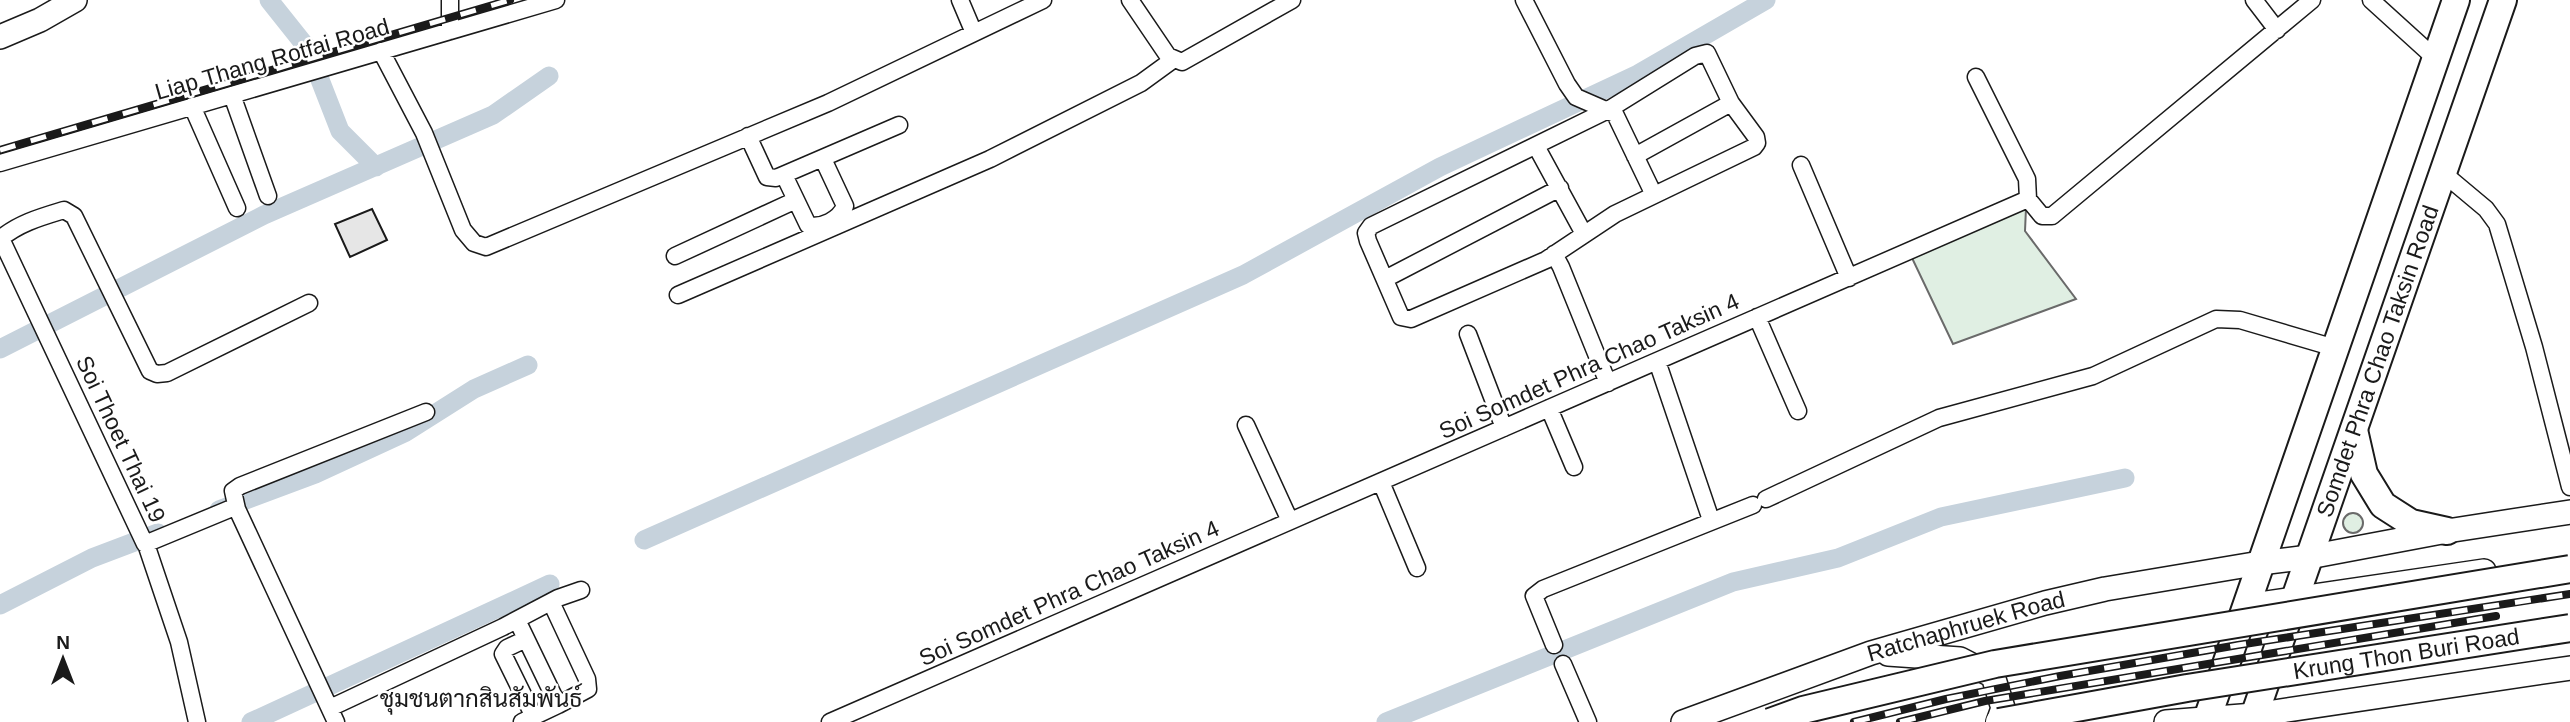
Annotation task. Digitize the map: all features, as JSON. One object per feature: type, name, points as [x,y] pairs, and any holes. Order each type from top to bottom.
[{"type":"main road","points":[[0,37],[40,20],[75,0]]},
{"type":"main road","name":"Somdet Phra Chao Taksin Road","points":[[2207,720],[2254,613],[2260,563],[2456,0]]},
{"type":"main road","name":"Somdet Phra Chao Taksin Road","points":[[2253,719],[2503,0]]},
{"type":"main road","points":[[2354,430],[2364,474],[2383,505],[2412,523],[2447,531]]},
{"type":"main road","points":[[2260,563],[2570,512]]},
{"type":"main road","name":"Ratchaphruek Road","points":[[1683,722],[1871,653],[1982,620],[2105,589],[2260,563]]},
{"type":"main road","points":[[2254,613],[2296,598],[2542,564],[2570,569]]},
{"type":"main road","points":[[2254,613],[2570,569]]},
{"type":"main road","name":"Ratchaphruek Road","points":[[1770,722],[1804,710],[1995,664],[2254,613]]},
{"type":"main road","name":"Krung Thon Buri Road","points":[[1999,722],[2244,679],[2570,628]]},
{"type":"main road","points":[[1871,653],[1960,659],[1993,676],[2003,708],[1999,722]]},
{"type":"main road","name":"Krung Thon Buri Road","points":[[2207,720],[2253,719],[2570,668]]},
{"type":"main road","points":[[2166,722],[2207,720]]},
{"type":"street","points":[[450,0],[450,31]]},
{"type":"street","name":"Liap Thang Rotfai Road","points":[[0,163],[556,0]]},
{"type":"street","points":[[960,0],[974,33]]},
{"type":"street","points":[[382,51],[424,133],[463,230],[479,247],[486,247],[828,103],[1042,0]]},
{"type":"street","points":[[1130,0],[1168,56],[1182,62],[1292,0]]},
{"type":"street","points":[[1524,0],[1567,84],[1583,100],[1615,114],[1654,195]]},
{"type":"street","points":[[2254,0],[2277,30]]},
{"type":"street","points":[[1976,77],[2026,179],[2028,199],[2042,216],[2052,216],[2312,0]]},
{"type":"street","points":[[2371,0],[2435,59]]},
{"type":"street","points":[[1707,53],[1731,103],[1756,137],[1754,147],[1615,214],[1554,254],[1412,319],[1401,317],[1366,233],[1371,226],[1608,110],[1695,56],[1707,53]]},
{"type":"street","points":[[678,295],[990,159],[1141,83],[1174,60]]},
{"type":"street","points":[[232,95],[268,196]]},
{"type":"street","points":[[1634,156],[1731,103]]},
{"type":"street","points":[[192,106],[237,208]]},
{"type":"street","points":[[748,136],[767,177],[776,178],[899,125]]},
{"type":"street","points":[[1536,146],[1584,234]]},
{"type":"street","points":[[785,175],[808,225],[813,227],[825,224],[842,214],[845,206],[822,159]]},
{"type":"street","points":[[1801,165],[1849,278]]},
{"type":"street","points":[[2443,173],[2486,209],[2497,224],[2534,347],[2570,487]]},
{"type":"street","points":[[1385,279],[1560,188]]},
{"type":"street","name":"Soi Somdet Phra Chao Taksin 4","points":[[830,722],[2028,199]]},
{"type":"street","points":[[675,256],[796,200]]},
{"type":"street","points":[[0,241],[10,230],[32,220],[64,210],[75,216],[150,371],[157,374],[167,373],[309,303]]},
{"type":"street","name":"Soi Thoet Thai 19","points":[[0,241],[41,320],[143,539],[232,508],[233,491],[240,486],[426,412]]},
{"type":"street","points":[[1554,254],[1608,383]]},
{"type":"street","points":[[1757,317],[1798,411]]},
{"type":"street","points":[[1554,645],[1534,596],[1543,589],[1760,502],[1939,418],[2093,376],[2216,319],[2239,320],[2335,348]]},
{"type":"street","points":[[1468,334],[1504,428]]},
{"type":"street","points":[[1657,361],[1711,520]]},
{"type":"street","points":[[1549,408],[1574,467]]},
{"type":"street","points":[[1246,425],[1290,521]]},
{"type":"street","points":[[1381,482],[1418,568]]},
{"type":"street","points":[[234,502],[331,710],[551,602],[581,590]]},
{"type":"street","points":[[143,539],[179,642],[197,722]]},
{"type":"street","points":[[526,639],[503,654],[528,720],[588,689],[587,680],[551,602]]},
{"type":"street","points":[[517,620],[558,705]]},
{"type":"street","points":[[1563,664],[1588,722]]},
{"type":"green space","points":[[2026,208],[2025,231],[2076,299],[1953,344],[1912,258]]},
{"type":"green space","points":[[2349,513],[2357,513],[2363,523],[2357,533],[2349,533],[2343,527],[2343,519]]},
{"type":"building","points":[[372,209],[387,240],[350,257],[335,224]]},
{"type":"waterway","points":[[269,0],[308,49],[340,131],[376,167]]},
{"type":"waterway","points":[[644,540],[1243,275],[1440,167],[1638,74],[1766,0]]},
{"type":"waterway","points":[[0,349],[264,215],[493,115],[549,76]]},
{"type":"waterway","points":[[219,510],[315,474],[406,432],[474,389],[528,365]]},
{"type":"waterway","points":[[1386,722],[1733,582],[1838,558],[1941,517],[2125,478]]},
{"type":"waterway","points":[[0,605],[92,558],[158,533]]},
{"type":"waterway","points":[[251,722],[550,584]]},
{"type":"railway","points":[[0,150],[510,0]]},
{"type":"railway","points":[[1854,722],[1946,699],[2060,676],[2238,645],[2570,594]]},
{"type":"railway","points":[[1900,722],[1985,701],[2496,616]]},
{"type":"district","name":"ชุมชนตากสินสัมพันธ์","points":[[481,698]]}]
